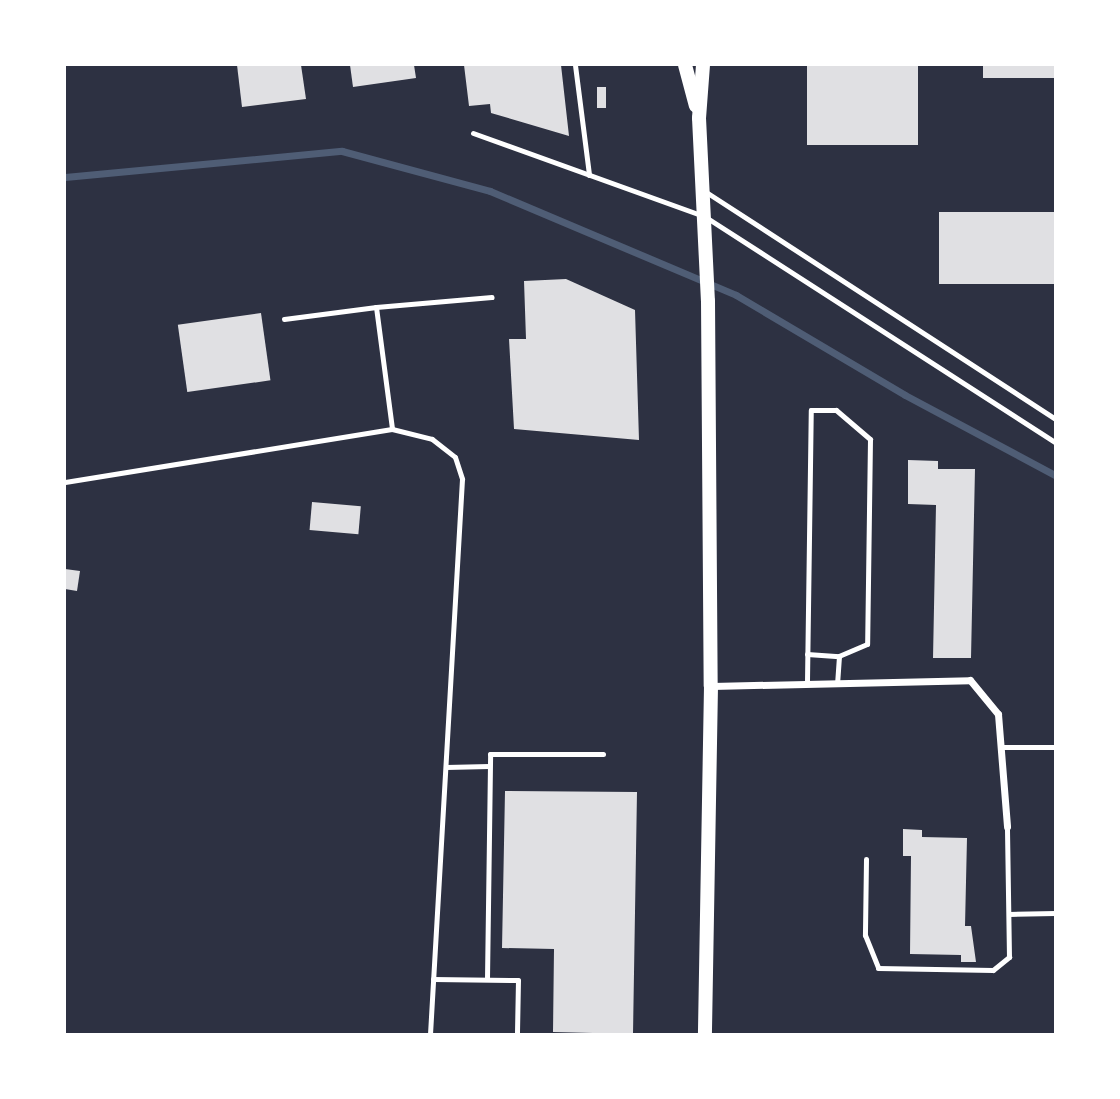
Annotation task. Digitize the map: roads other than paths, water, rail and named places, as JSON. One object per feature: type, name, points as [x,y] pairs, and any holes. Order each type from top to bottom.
[{"type":"main road","points":[[685,65],[699,118]]},
{"type":"main road","points":[[703,65],[699,118],[708,301],[711,686],[705,1034]]},
{"type":"street","points":[[711,686],[807,681],[837,683],[970,680],[998,714],[1007,827]]},
{"type":"lane","points":[[575,65],[589,175]]},
{"type":"lane","points":[[473,133],[704,216],[1055,442]]},
{"type":"lane","points":[[703,190],[1055,419]]},
{"type":"lane","points":[[284,319],[376,307],[492,297]]},
{"type":"lane","points":[[376,307],[392,429]]},
{"type":"lane","points":[[807,654],[839,656],[867,644],[870,439],[836,410],[811,410],[807,654],[807,681]]},
{"type":"lane","points":[[65,482],[392,429],[432,439],[455,457],[462,479],[430,1034]]},
{"type":"lane","points":[[837,683],[839,656]]},
{"type":"lane","points":[[1001,747],[1055,747]]},
{"type":"lane","points":[[487,979],[490,754],[603,754]]},
{"type":"lane","points":[[446,767],[489,766]]},
{"type":"lane","points":[[866,859],[865,935],[878,968],[993,970],[1009,957],[1007,827]]},
{"type":"lane","points":[[1009,914],[1055,913]]},
{"type":"lane","points":[[433,979],[518,980],[517,1034]]},
{"type":"waterway","points":[[65,177],[342,151],[490,191],[736,295],[905,395],[1055,475]]}]
